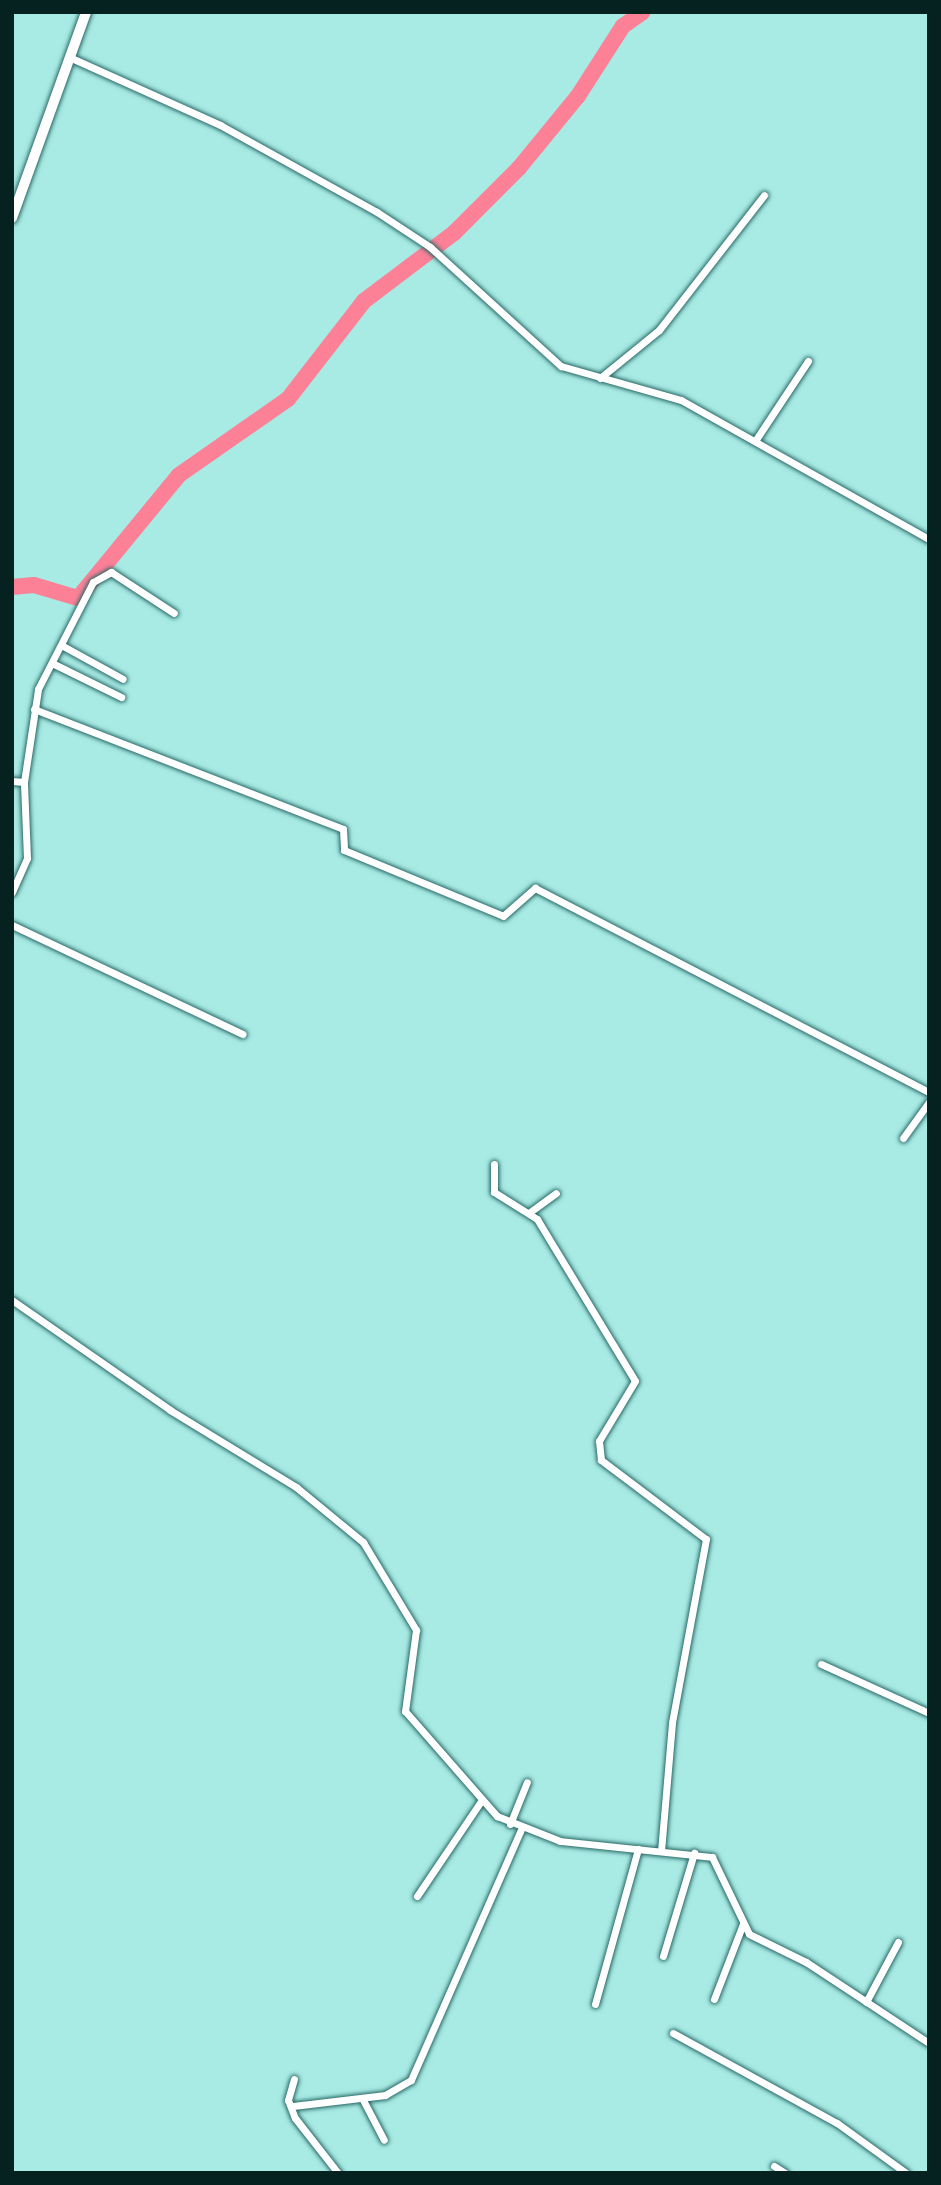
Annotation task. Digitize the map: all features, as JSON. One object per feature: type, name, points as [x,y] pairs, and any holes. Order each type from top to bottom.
[{"type":"street","points":[[12,218],[86,12]]},
{"type":"street","points":[[69,57],[252,141],[432,249],[543,354],[600,378],[661,390],[929,539]]},
{"type":"street","points":[[600,378],[659,330],[764,195]]},
{"type":"street","points":[[755,441],[808,361]]},
{"type":"street","points":[[12,892],[27,858],[24,782],[34,709],[63,646],[103,572],[174,613]]},
{"type":"street","points":[[63,646],[123,679]]},
{"type":"street","points":[[54,664],[121,697]]},
{"type":"street","points":[[34,709],[343,829],[341,849],[503,916],[535,888],[929,1092]]},
{"type":"street","points":[[12,780],[24,782]]},
{"type":"street","points":[[12,925],[243,1034]]},
{"type":"street","points":[[903,1138],[929,1102]]},
{"type":"street","points":[[494,1164],[494,1192],[530,1212],[635,1381],[599,1441],[601,1460],[695,1526],[708,1547],[671,1723],[661,1851]]},
{"type":"street","points":[[530,1212],[556,1193]]},
{"type":"street","points":[[12,1300],[170,1410],[296,1488],[363,1542],[416,1630],[405,1711],[481,1801],[521,1830],[638,1849],[694,1853],[716,1861],[743,1924],[761,1941],[866,2002],[929,2043]]},
{"type":"street","points":[[821,1664],[902,1695],[929,1713]]},
{"type":"street","points":[[510,1824],[527,1782]]},
{"type":"street","points":[[417,1896],[481,1801]]},
{"type":"street","points":[[293,2106],[393,2092],[420,2068],[481,1910],[521,1830]]},
{"type":"street","points":[[595,2004],[638,1849]]},
{"type":"street","points":[[663,1956],[694,1853]]},
{"type":"street","points":[[714,1999],[743,1924]]},
{"type":"street","points":[[866,2002],[898,1942]]},
{"type":"street","points":[[673,2033],[837,2123],[905,2173]]},
{"type":"street","points":[[294,2079],[293,2106],[306,2136],[338,2173]]},
{"type":"street","points":[[362,2098],[384,2140]]},
{"type":"street","points":[[774,2166],[785,2173]]},
{"type":"waterway","points":[[12,587],[34,585],[78,598],[179,475],[288,399],[364,301],[454,233],[519,168],[578,96],[623,26],[643,12]]}]
